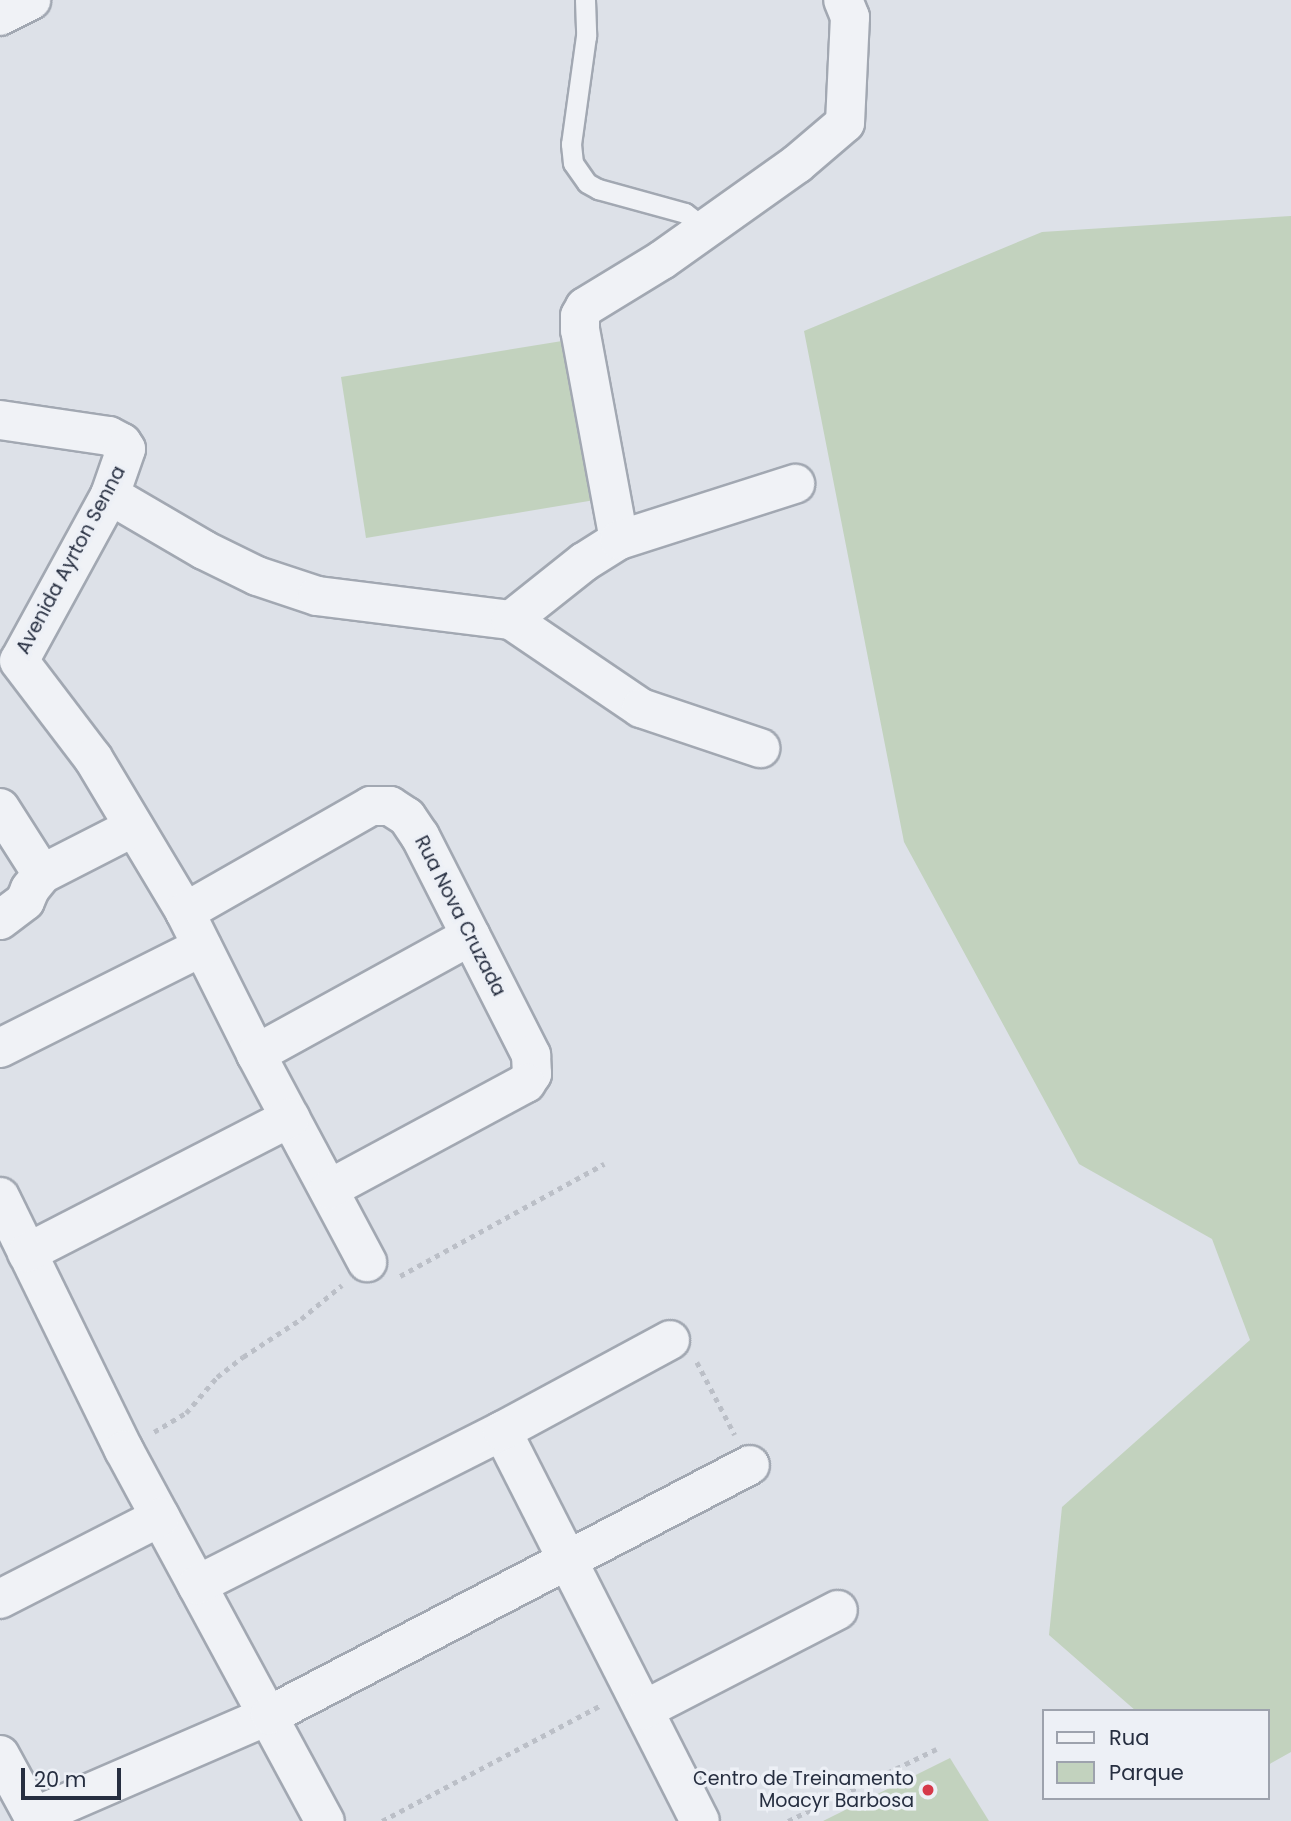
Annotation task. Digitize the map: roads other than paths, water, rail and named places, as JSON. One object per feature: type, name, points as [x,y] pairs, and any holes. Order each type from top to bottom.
[{"type":"street","points":[[0,16],[31,0]]},
{"type":"street","points":[[619,540],[580,330],[580,316],[585,307],[662,260],[797,164],[845,122],[850,17],[844,0]]},
{"type":"street","name":"Avenida Ayrton Senna","points":[[0,421],[109,436],[122,443],[125,456],[110,495],[10,661]]},
{"type":"street","points":[[512,620],[584,562],[619,540],[795,484]]},
{"type":"street","points":[[110,495],[257,576],[317,596],[512,620],[641,708],[760,748]]},
{"type":"street","points":[[10,661],[93,758],[185,912],[256,1054],[367,1262]]},
{"type":"street","name":"Rua Nova Cruzada","points":[[185,912],[371,806],[390,806],[408,817],[420,836],[531,1055],[534,1068],[526,1083],[329,1189]]},
{"type":"street","points":[[0,808],[42,874]]},
{"type":"street","points":[[0,920],[25,901],[30,889],[42,874],[134,827]]},
{"type":"street","points":[[256,1054],[471,936]]},
{"type":"street","points":[[0,1048],[202,947]]},
{"type":"street","points":[[27,1253],[290,1118]]},
{"type":"street","points":[[0,1198],[124,1450],[270,1715],[325,1821]]},
{"type":"street","points":[[197,1584],[502,1430],[670,1340]]},
{"type":"street","points":[[502,1430],[700,1821]]},
{"type":"street","points":[[0,1755],[35,1819],[270,1715],[751,1465]]},
{"type":"street","points":[[0,1599],[160,1517]]},
{"type":"street","points":[[638,1699],[838,1609]]},
{"type":"lane","points":[[585,0],[586,36],[572,144],[573,163],[587,183],[598,189],[685,213],[705,228]]},
{"type":"place","name":"Centro de Treinamento Moacyr Barbosa","points":[[928,1790]]}]
